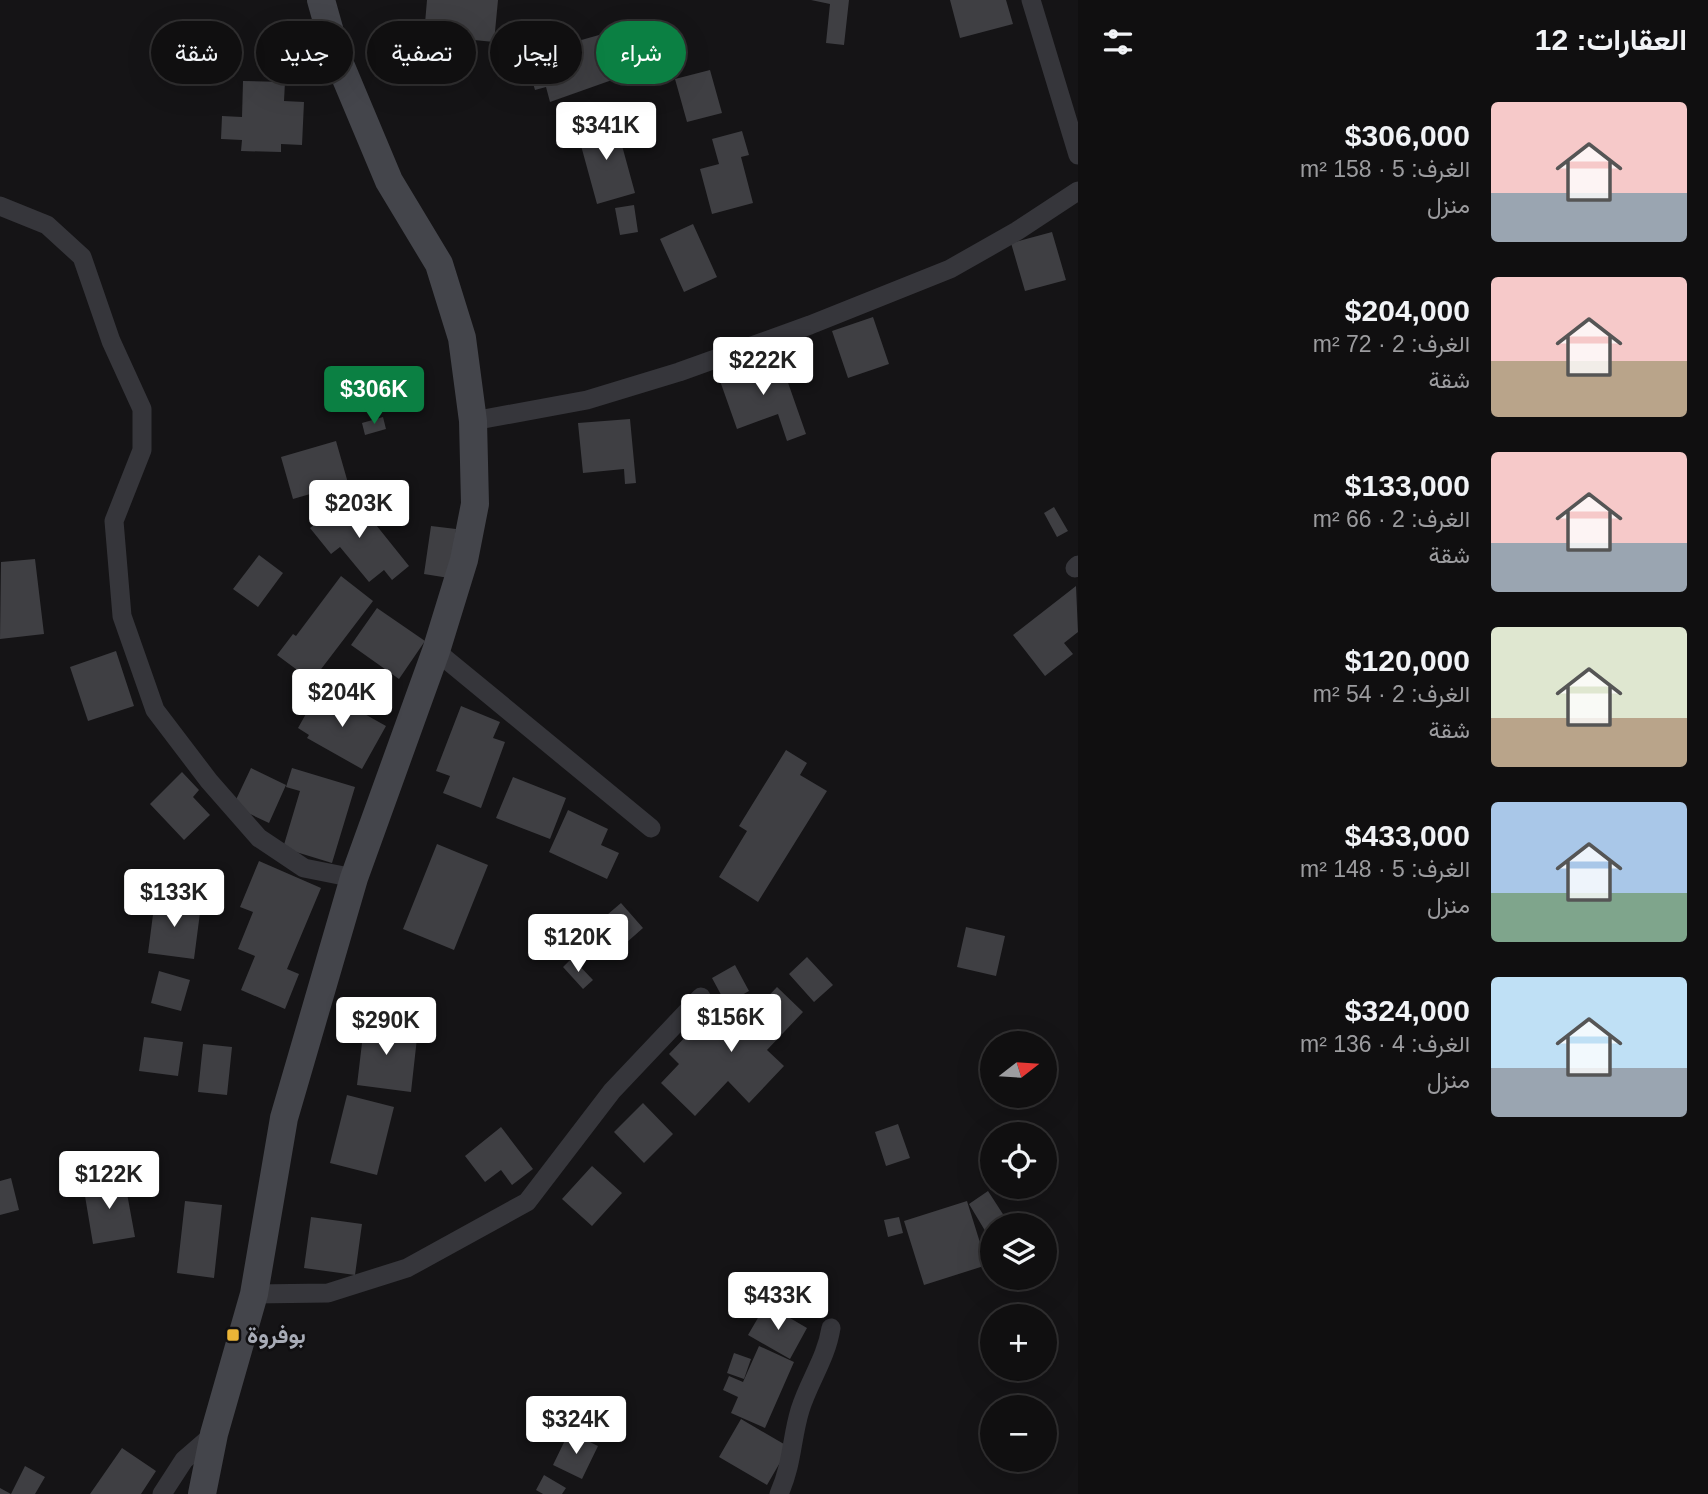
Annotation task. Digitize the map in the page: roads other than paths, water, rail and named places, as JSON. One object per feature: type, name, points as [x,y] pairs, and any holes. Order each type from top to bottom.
[{"type":"main road","points":[[202,1494],[214,1434],[254,1294],[284,1118],[354,878],[436,651],[464,560],[475,504],[473,421],[462,338],[439,264],[389,181],[337,57],[321,0]]},
{"type":"street","points":[[1031,0],[1078,155]]},
{"type":"street","points":[[473,421],[587,400],[678,372],[810,325],[950,269],[1017,231],[1078,191]]},
{"type":"street","points":[[0,206],[47,225],[82,257],[111,341],[142,409],[142,450],[114,521],[122,616],[155,710],[209,780],[260,838],[304,868],[354,878]]},
{"type":"street","points":[[436,651],[651,828]]},
{"type":"street","points":[[254,1294],[328,1293],[407,1268],[527,1202],[612,1091],[701,998]]},
{"type":"street","points":[[779,1494],[792,1461],[794,1429],[828,1348],[831,1328]]},
{"type":"street","points":[[162,1494],[184,1460],[214,1434]]},
{"type":"place","name":"بوفروة","points":[[233,1335]]}]
